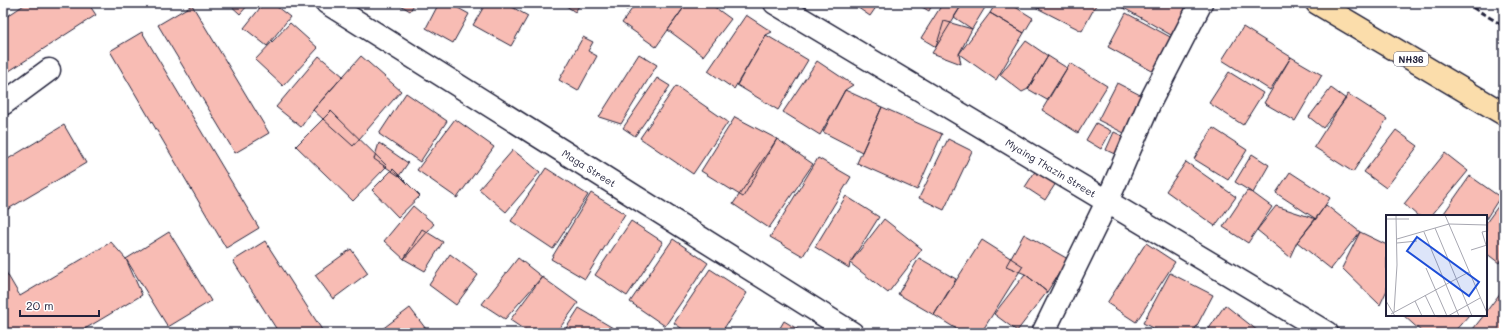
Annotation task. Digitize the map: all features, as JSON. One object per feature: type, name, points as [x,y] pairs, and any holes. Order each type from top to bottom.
[{"type":"highway","name":"NH36","points":[[1317,3],[1504,114]]},
{"type":"street","name":"Maga Street","points":[[326,3],[852,333]]},
{"type":"street","name":"Myaing Thazin Street","points":[[775,3],[1327,333]]},
{"type":"street","points":[[1043,333],[1107,202],[1150,102],[1201,3]]},
{"type":"street","points":[[3,104],[49,70]]},
{"type":"building","points":[[27,3],[88,3],[96,15],[3,75],[3,19]]},
{"type":"building","points":[[228,3],[250,3],[240,14]]},
{"type":"building","points":[[264,3],[272,3],[290,17],[267,46],[244,28]]},
{"type":"building","points":[[397,3],[415,3],[410,11]]},
{"type":"building","points":[[439,3],[449,3],[469,14],[453,43],[426,28]]},
{"type":"building","points":[[486,3],[505,3],[528,16],[511,46],[473,25]]},
{"type":"building","points":[[562,3],[581,3],[575,12]]},
{"type":"building","points":[[618,3],[632,3],[627,10]]},
{"type":"building","points":[[636,3],[687,3],[656,47],[622,23]]},
{"type":"building","points":[[687,3],[709,3],[731,19],[703,56],[668,30]]},
{"type":"building","points":[[851,3],[879,3],[870,16]]},
{"type":"building","points":[[915,3],[933,3],[929,11]]},
{"type":"building","points":[[943,3],[963,3],[936,47],[921,38]]},
{"type":"building","points":[[963,3],[981,3],[986,6],[972,29],[954,17]]},
{"type":"building","points":[[996,3],[1009,3],[1033,18],[1024,33],[990,13]]},
{"type":"building","points":[[1028,3],[1043,3],[1039,9]]},
{"type":"building","points":[[1043,3],[1097,3],[1082,31],[1039,9]]},
{"type":"building","points":[[1124,3],[1183,3],[1188,6],[1171,35],[1122,7]]},
{"type":"building","points":[[192,5],[269,133],[235,153],[158,25]]},
{"type":"building","points":[[990,13],[1024,33],[996,80],[959,54]]},
{"type":"building","points":[[1126,13],[1172,38],[1154,72],[1108,47]]},
{"type":"building","points":[[746,15],[772,32],[766,35],[734,89],[708,71]]},
{"type":"building","points":[[944,21],[972,29],[959,54],[961,64],[932,53],[936,47]]},
{"type":"building","points":[[290,23],[318,48],[283,86],[255,60]]},
{"type":"building","points":[[1243,27],[1291,57],[1270,90],[1222,60]]},
{"type":"building","points":[[142,32],[259,228],[226,248],[110,51]]},
{"type":"building","points":[[766,35],[808,60],[778,110],[737,85]]},
{"type":"building","points":[[583,37],[593,42],[588,51],[597,56],[578,91],[559,80]]},
{"type":"building","points":[[1026,41],[1048,56],[1028,89],[1022,92],[1000,75]]},
{"type":"building","points":[[639,54],[657,65],[621,124],[599,117]]},
{"type":"building","points":[[319,56],[343,76],[313,110],[301,127],[276,107]]},
{"type":"building","points":[[361,56],[401,91],[353,146],[313,110]]},
{"type":"building","points":[[1048,56],[1067,68],[1047,100],[1028,89]]},
{"type":"building","points":[[1291,57],[1322,75],[1295,121],[1264,103]]},
{"type":"building","points":[[817,61],[853,85],[845,90],[820,135],[783,112]]},
{"type":"building","points":[[1070,63],[1107,86],[1078,133],[1042,110]]},
{"type":"building","points":[[1229,72],[1263,93],[1243,125],[1209,103]]},
{"type":"building","points":[[657,78],[670,86],[635,136],[623,128]]},
{"type":"building","points":[[1117,83],[1146,98],[1128,135],[1098,120]]},
{"type":"building","points":[[676,86],[728,122],[693,174],[640,138]]},
{"type":"building","points":[[1331,88],[1346,99],[1323,128],[1309,117]]},
{"type":"building","points":[[845,90],[882,107],[862,152],[823,132]]},
{"type":"building","points":[[406,93],[447,121],[420,162],[379,134]]},
{"type":"building","points":[[1348,94],[1387,119],[1353,172],[1314,147]]},
{"type":"building","points":[[882,107],[942,134],[917,190],[857,163]]},
{"type":"building","points":[[331,111],[387,166],[353,201],[296,146]]},
{"type":"building","points":[[735,117],[777,139],[743,197],[701,171]]},
{"type":"building","points":[[455,119],[494,147],[457,198],[417,170]]},
{"type":"building","points":[[1096,123],[1111,131],[1101,149],[1086,140]]},
{"type":"building","points":[[64,125],[86,163],[3,212],[3,162]]},
{"type":"building","points":[[1213,128],[1247,150],[1228,180],[1194,159]]},
{"type":"building","points":[[1396,130],[1418,146],[1386,188],[1364,172]]},
{"type":"building","points":[[1114,132],[1129,139],[1121,157],[1106,150]]},
{"type":"building","points":[[777,139],[813,164],[769,228],[733,204]]},
{"type":"building","points":[[948,139],[972,151],[944,210],[919,198]]},
{"type":"building","points":[[379,143],[408,163],[399,176],[374,159]]},
{"type":"building","points":[[513,150],[540,172],[506,212],[479,189]]},
{"type":"building","points":[[1445,153],[1468,171],[1432,215],[1417,215],[1404,204]]},
{"type":"building","points":[[1252,154],[1269,165],[1253,193],[1235,182]]},
{"type":"building","points":[[818,158],[851,177],[803,256],[770,237]]},
{"type":"building","points":[[1186,162],[1236,197],[1215,226],[1166,191]]},
{"type":"building","points":[[546,168],[588,195],[553,249],[511,221]]},
{"type":"building","points":[[393,169],[420,196],[398,217],[372,190]]},
{"type":"building","points":[[1036,170],[1056,183],[1045,200],[1025,187]]},
{"type":"building","points":[[1290,172],[1330,198],[1316,219],[1276,193]]},
{"type":"building","points":[[1470,176],[1500,197],[1487,217],[1487,215],[1443,215]]},
{"type":"building","points":[[1247,191],[1253,193],[1272,207],[1248,243],[1223,227]]},
{"type":"building","points":[[591,193],[625,214],[585,279],[551,259]]},
{"type":"building","points":[[846,196],[879,217],[850,263],[849,268],[815,247]]},
{"type":"building","points":[[1504,198],[1504,255],[1499,263],[1487,254],[1487,222]]},
{"type":"building","points":[[1326,205],[1360,232],[1331,269],[1297,242]]},
{"type":"building","points":[[413,206],[434,224],[404,259],[384,241]]},
{"type":"building","points":[[1276,206],[1316,219],[1297,242],[1290,257],[1257,230]]},
{"type":"building","points":[[884,219],[922,249],[888,293],[850,263]]},
{"type":"building","points":[[631,221],[663,242],[627,296],[595,275]]},
{"type":"building","points":[[422,229],[443,242],[425,271],[404,259]]},
{"type":"building","points":[[169,232],[211,301],[168,327],[126,259]]},
{"type":"building","points":[[1360,232],[1386,245],[1386,292],[1380,305],[1342,268]]},
{"type":"building","points":[[1024,234],[1068,259],[1047,292],[1025,274],[1006,266]]},
{"type":"building","points":[[673,239],[708,263],[665,326],[630,302]]},
{"type":"building","points":[[982,240],[1023,266],[981,333],[963,333],[934,315]]},
{"type":"building","points":[[265,241],[324,333],[279,333],[233,261]]},
{"type":"building","points":[[111,242],[126,259],[142,295],[78,333],[3,333],[3,267],[20,296]]},
{"type":"building","points":[[1146,243],[1175,262],[1136,322],[1107,303]]},
{"type":"building","points":[[351,249],[368,273],[333,299],[315,275]]},
{"type":"building","points":[[450,254],[478,275],[456,305],[429,285]]},
{"type":"building","points":[[518,258],[542,277],[505,319],[482,304]]},
{"type":"building","points":[[919,258],[956,279],[934,315],[898,294]]},
{"type":"building","points":[[710,269],[747,293],[721,333],[688,333],[674,323]]},
{"type":"building","points":[[1170,273],[1213,295],[1193,333],[1162,333],[1143,323]]},
{"type":"building","points":[[1025,274],[1047,292],[1017,331],[994,314]]},
{"type":"building","points":[[542,277],[578,303],[556,333],[529,333],[510,320]]},
{"type":"building","points":[[1504,288],[1504,333],[1470,333],[1483,316],[1487,316],[1487,311]]},
{"type":"building","points":[[1225,305],[1258,331],[1257,333],[1206,333]]},
{"type":"building","points":[[410,308],[429,333],[377,333]]},
{"type":"building","points":[[579,308],[613,328],[610,333],[563,333]]},
{"type":"building","points":[[1404,316],[1468,316],[1453,333],[1423,333]]},
{"type":"building","points":[[784,321],[804,333],[777,333]]},
{"type":"railway","points":[[1465,3],[1504,26]]}]
